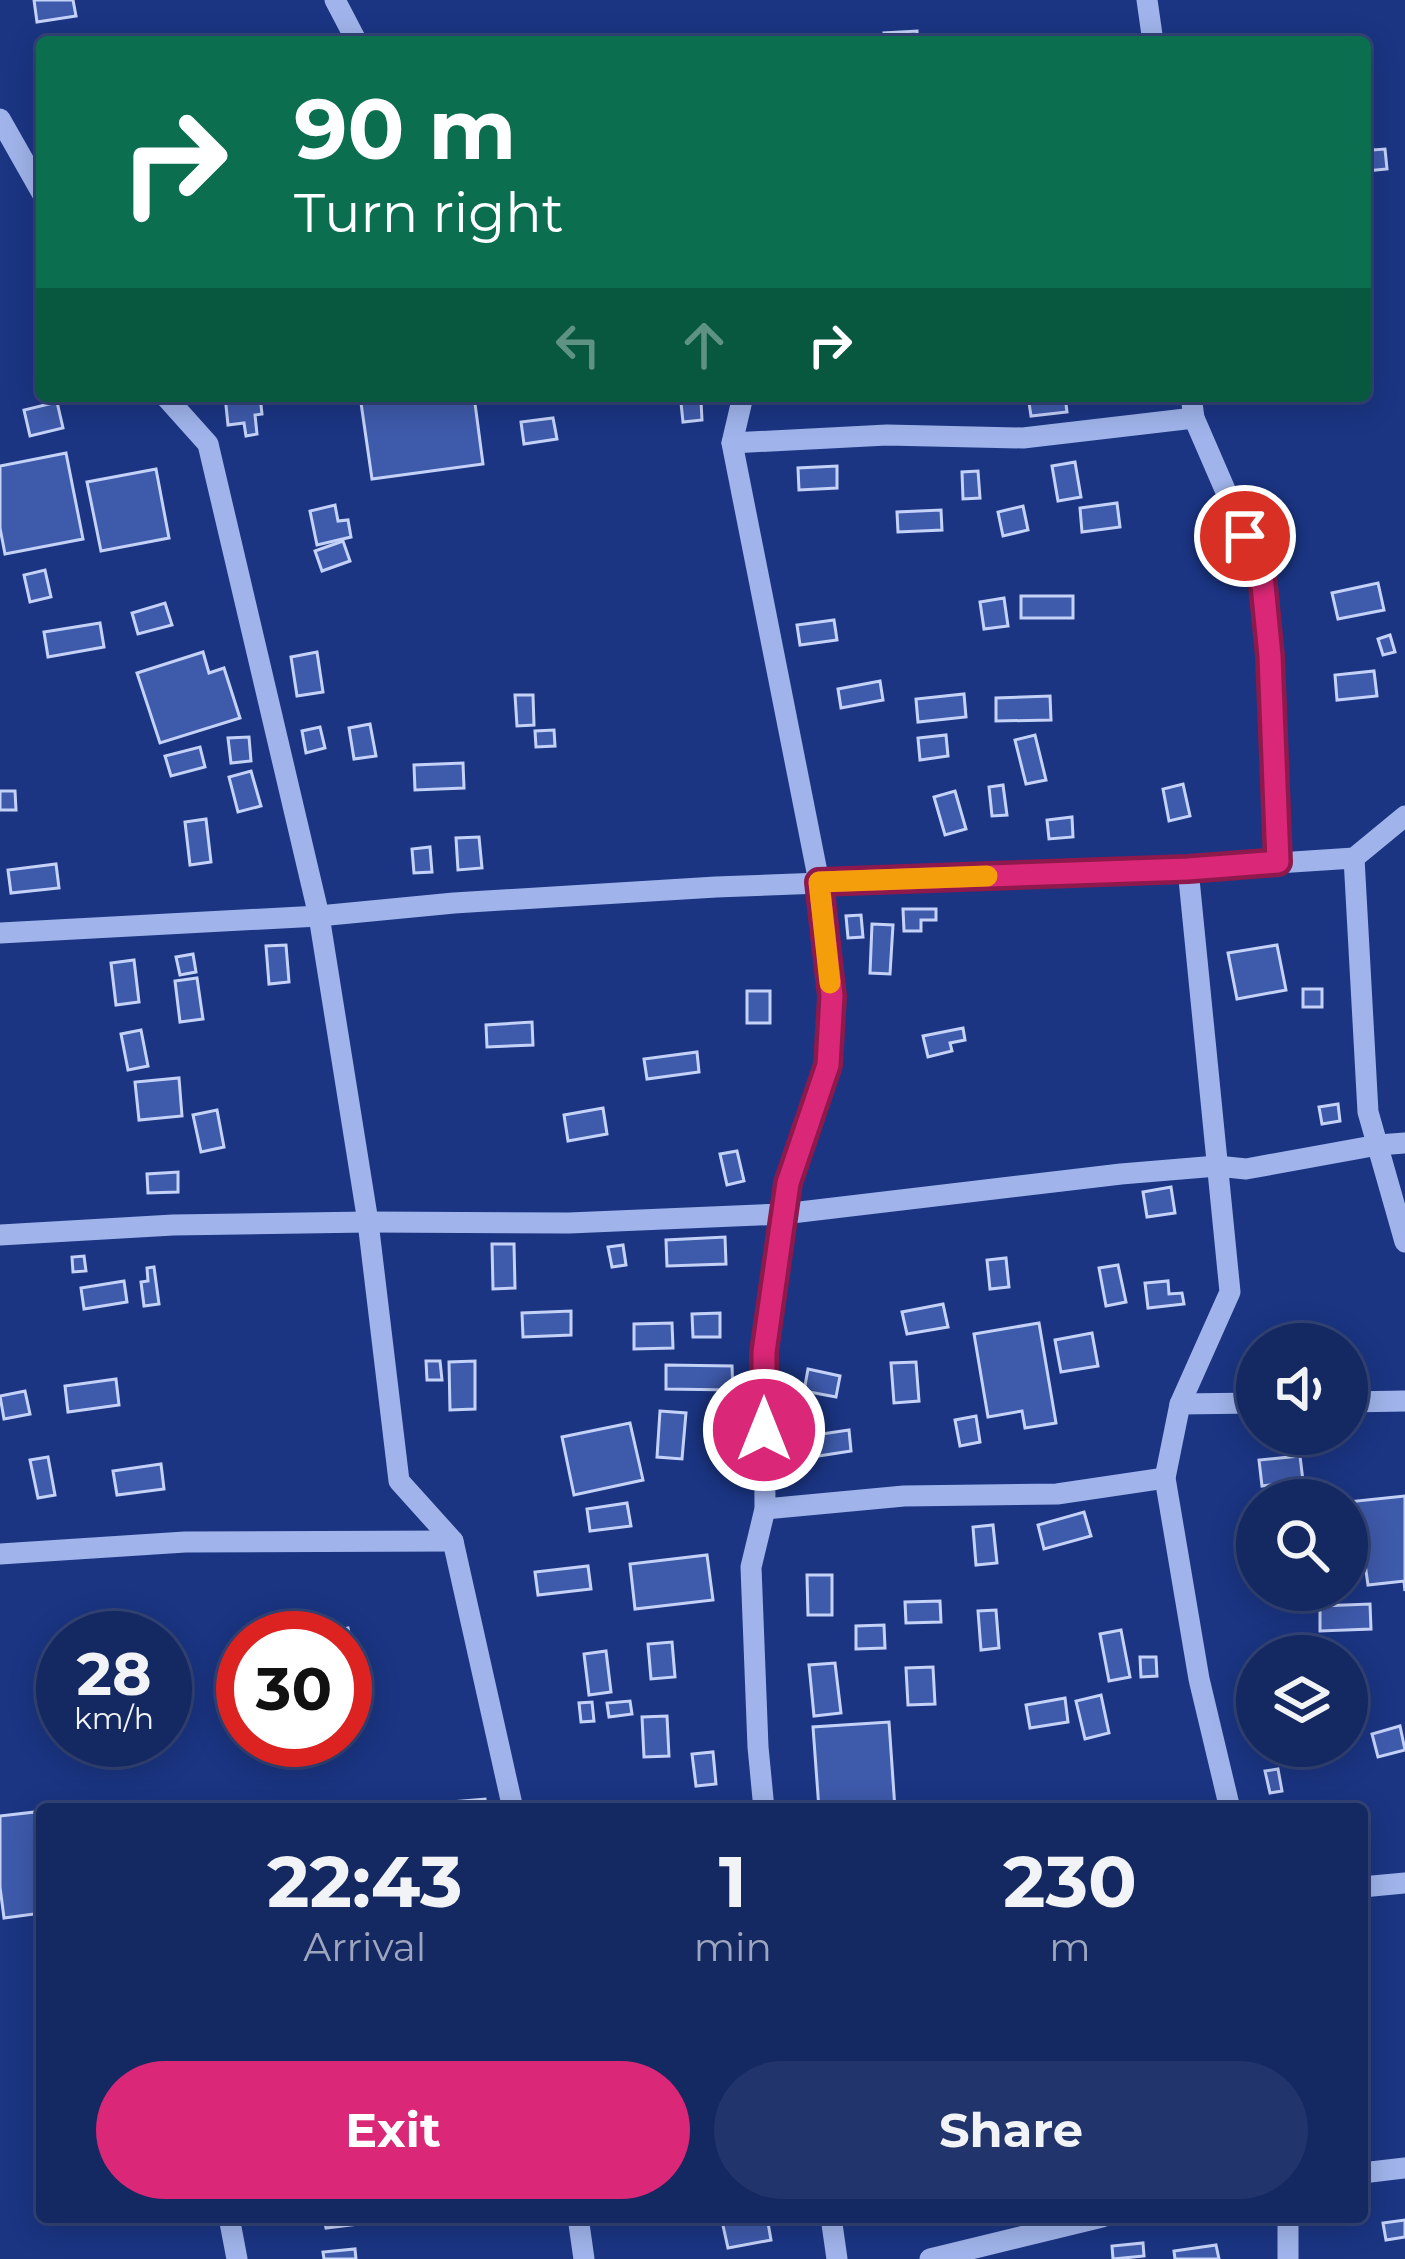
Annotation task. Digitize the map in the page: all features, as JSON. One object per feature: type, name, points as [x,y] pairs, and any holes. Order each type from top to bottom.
[{"type":"street","points":[[335,0],[354,36]]},
{"type":"street","points":[[1147,0],[1152,36]]},
{"type":"street","points":[[0,119],[36,182]]},
{"type":"street","points":[[170,402],[208,444],[319,916],[368,1222],[399,1481],[453,1541],[512,1803]]},
{"type":"street","points":[[742,402],[732,443],[819,882],[832,996],[828,1065],[788,1183],[764,1352],[765,1509],[752,1567],[763,1803]]},
{"type":"street","points":[[732,443],[887,434],[1023,438],[1193,407],[1262,575],[1278,862]]},
{"type":"street","points":[[0,933],[819,882],[1354,858],[1405,816]]},
{"type":"street","points":[[1354,858],[1368,1112],[1405,1242]]},
{"type":"street","points":[[1188,869],[1230,1292],[1180,1404],[1165,1478],[1199,1679],[1229,1803]]},
{"type":"street","points":[[0,1234],[172,1225],[569,1223],[783,1214],[1121,1174],[1217,1166],[1246,1169],[1405,1143]]},
{"type":"street","points":[[1368,1402],[1405,1401]]},
{"type":"street","points":[[1180,1404],[1236,1403]]},
{"type":"street","points":[[765,1509],[904,1496],[1057,1494],[1165,1478]]},
{"type":"street","points":[[0,1554],[185,1542],[453,1541]]},
{"type":"street","points":[[1368,1886],[1405,1882]]},
{"type":"street","points":[[1368,2172],[1405,2168]]},
{"type":"street","points":[[230,2223],[237,2259]]},
{"type":"street","points":[[579,2223],[584,2259]]},
{"type":"street","points":[[831,2223],[836,2259]]},
{"type":"street","points":[[930,2259],[1077,2223]]},
{"type":"street","points":[[1288,2223],[1288,2259]]},
{"type":"building","points":[[34,0],[73,0],[76,16],[37,22]]},
{"type":"building","points":[[917,31],[917,36],[884,36]]},
{"type":"building","points":[[1371,138],[1373,150],[1385,149],[1387,169],[1371,170]]},
{"type":"building","points":[[57,402],[63,428],[30,436],[24,410]]},
{"type":"building","points":[[226,402],[261,402],[262,414],[255,415],[257,434],[246,436],[244,423],[228,425]]},
{"type":"building","points":[[361,402],[475,402],[483,464],[372,479]]},
{"type":"building","points":[[701,402],[702,420],[683,422],[681,403]]},
{"type":"building","points":[[1029,402],[1066,402],[1067,412],[1031,416]]},
{"type":"building","points":[[553,418],[557,439],[524,444],[521,422]]},
{"type":"building","points":[[66,453],[83,539],[5,554],[0,466]]},
{"type":"building","points":[[1075,462],[1081,497],[1058,501],[1052,466]]},
{"type":"building","points":[[837,466],[837,488],[799,490],[798,468]]},
{"type":"building","points":[[156,469],[169,538],[101,551],[87,482]]},
{"type":"building","points":[[978,471],[980,498],[963,499],[962,472]]},
{"type":"building","points":[[1117,503],[1120,527],[1082,532],[1080,508]]},
{"type":"building","points":[[335,505],[338,521],[348,520],[351,537],[317,545],[310,511]]},
{"type":"building","points":[[1023,506],[1028,530],[1003,536],[998,512]]},
{"type":"building","points":[[941,510],[942,530],[898,532],[897,512]]},
{"type":"building","points":[[343,541],[350,561],[322,571],[315,551]]},
{"type":"building","points":[[45,570],[51,597],[30,602],[24,575]]},
{"type":"building","points":[[1378,583],[1384,610],[1338,619],[1332,593]]},
{"type":"building","points":[[1021,596],[1073,596],[1073,618],[1021,618]]},
{"type":"building","points":[[1004,598],[1008,626],[984,629],[980,602]]},
{"type":"building","points":[[165,603],[172,625],[138,634],[132,613]]},
{"type":"building","points":[[834,620],[837,640],[800,645],[797,625]]},
{"type":"building","points":[[100,623],[104,647],[48,657],[44,632]]},
{"type":"building","points":[[1390,635],[1395,652],[1383,655],[1378,639]]},
{"type":"building","points":[[203,652],[209,673],[224,668],[240,718],[160,743],[137,673]]},
{"type":"building","points":[[317,652],[323,692],[297,696],[291,657]]},
{"type":"building","points":[[1374,671],[1377,696],[1337,700],[1335,675]]},
{"type":"building","points":[[880,681],[883,700],[841,708],[838,689]]},
{"type":"building","points":[[964,694],[966,717],[918,722],[916,699]]},
{"type":"building","points":[[515,695],[533,695],[534,725],[517,726]]},
{"type":"building","points":[[1050,696],[1051,720],[996,721],[996,698]]},
{"type":"building","points":[[370,724],[376,756],[354,759],[349,728]]},
{"type":"building","points":[[320,727],[325,748],[306,753],[302,731]]},
{"type":"building","points":[[554,730],[555,746],[536,747],[535,731]]},
{"type":"building","points":[[946,735],[948,756],[920,760],[918,738]]},
{"type":"building","points":[[1035,735],[1046,780],[1026,784],[1015,740]]},
{"type":"building","points":[[249,737],[251,761],[231,763],[228,738]]},
{"type":"building","points":[[200,747],[205,767],[171,776],[165,756]]},
{"type":"building","points":[[463,763],[464,788],[415,790],[414,765]]},
{"type":"building","points":[[251,771],[261,806],[238,812],[229,777]]},
{"type":"building","points":[[1183,784],[1190,816],[1169,821],[1163,789]]},
{"type":"building","points":[[1003,785],[1007,815],[992,816],[989,787]]},
{"type":"building","points":[[0,791],[15,791],[16,810],[0,810]]},
{"type":"building","points":[[955,791],[966,829],[945,835],[934,797]]},
{"type":"building","points":[[1072,817],[1073,837],[1049,839],[1047,820]]},
{"type":"building","points":[[206,819],[211,862],[190,865],[185,822]]},
{"type":"building","points":[[479,837],[482,868],[458,870],[456,838]]},
{"type":"building","points":[[430,847],[432,872],[414,873],[412,849]]},
{"type":"building","points":[[56,864],[59,888],[11,893],[8,870]]},
{"type":"building","points":[[903,909],[936,909],[936,920],[921,920],[921,931],[904,931]]},
{"type":"building","points":[[861,915],[863,937],[848,938],[846,916]]},
{"type":"building","points":[[872,924],[893,925],[890,974],[870,973]]},
{"type":"building","points":[[286,945],[289,982],[269,984],[266,946]]},
{"type":"building","points":[[1277,945],[1286,990],[1237,999],[1228,953]]},
{"type":"building","points":[[193,954],[196,972],[180,975],[176,957]]},
{"type":"building","points":[[134,960],[139,1002],[116,1005],[111,963]]},
{"type":"building","points":[[197,978],[203,1019],[180,1022],[175,981]]},
{"type":"building","points":[[1303,989],[1322,989],[1322,1007],[1303,1007]]},
{"type":"building","points":[[747,991],[770,991],[770,1023],[747,1023]]},
{"type":"building","points":[[532,1022],[533,1045],[487,1047],[486,1025]]},
{"type":"building","points":[[963,1028],[965,1040],[950,1043],[952,1051],[928,1057],[923,1036]]},
{"type":"building","points":[[141,1030],[148,1066],[128,1070],[121,1034]]},
{"type":"building","points":[[697,1052],[699,1072],[647,1079],[644,1059]]},
{"type":"building","points":[[179,1078],[182,1116],[139,1120],[135,1082]]},
{"type":"building","points":[[1338,1104],[1340,1121],[1322,1124],[1319,1107]]},
{"type":"building","points":[[603,1108],[607,1134],[568,1141],[564,1115]]},
{"type":"building","points":[[217,1110],[224,1147],[201,1152],[193,1115]]},
{"type":"building","points":[[737,1151],[744,1181],[727,1185],[720,1154]]},
{"type":"building","points":[[178,1172],[178,1192],[148,1193],[147,1174]]},
{"type":"building","points":[[1171,1187],[1175,1213],[1147,1217],[1143,1192]]},
{"type":"building","points":[[725,1237],[726,1264],[667,1266],[666,1240]]},
{"type":"building","points":[[492,1244],[514,1244],[515,1288],[493,1289]]},
{"type":"building","points":[[623,1245],[626,1265],[612,1267],[608,1247]]},
{"type":"building","points":[[84,1256],[86,1271],[73,1272],[72,1257]]},
{"type":"building","points":[[1006,1258],[1009,1287],[990,1289],[987,1260]]},
{"type":"building","points":[[1118,1265],[1126,1302],[1106,1306],[1099,1268]]},
{"type":"building","points":[[154,1267],[159,1304],[144,1306],[141,1282],[148,1281],[147,1268]]},
{"type":"building","points":[[124,1281],[127,1302],[84,1309],[81,1288]]},
{"type":"building","points":[[1168,1281],[1169,1294],[1182,1293],[1184,1304],[1148,1308],[1145,1283]]},
{"type":"building","points":[[943,1304],[948,1327],[907,1334],[902,1312]]},
{"type":"building","points":[[571,1311],[571,1335],[523,1337],[522,1313]]},
{"type":"building","points":[[720,1313],[720,1337],[693,1337],[692,1314]]},
{"type":"building","points":[[672,1323],[673,1348],[634,1349],[634,1324]]},
{"type":"building","points":[[1039,1323],[1056,1423],[1025,1428],[1022,1411],[988,1417],[974,1334]]},
{"type":"building","points":[[1092,1333],[1098,1366],[1061,1372],[1055,1340]]},
{"type":"building","points":[[426,1361],[440,1361],[442,1380],[427,1380]]},
{"type":"building","points":[[475,1361],[475,1409],[450,1410],[449,1362]]},
{"type":"building","points":[[916,1362],[919,1401],[894,1403],[891,1363]]},
{"type":"building","points":[[666,1365],[732,1366],[733,1390],[666,1389]]},
{"type":"building","points":[[808,1369],[840,1376],[836,1397],[804,1391]]},
{"type":"building","points":[[116,1379],[119,1405],[68,1412],[65,1386]]},
{"type":"building","points":[[25,1391],[30,1414],[4,1419],[0,1396]]},
{"type":"building","points":[[660,1411],[686,1413],[682,1459],[657,1457]]},
{"type":"building","points":[[976,1416],[980,1442],[960,1446],[955,1420]]},
{"type":"building","points":[[630,1423],[643,1480],[574,1495],[562,1437]]},
{"type":"building","points":[[849,1430],[851,1451],[812,1457],[808,1436]]},
{"type":"building","points":[[1300,1456],[1303,1479],[1261,1479],[1259,1460]]},
{"type":"building","points":[[48,1457],[55,1495],[38,1498],[30,1460]]},
{"type":"building","points":[[161,1464],[164,1489],[117,1495],[113,1471]]},
{"type":"building","points":[[1405,1496],[1405,1591],[1404,1581],[1368,1585],[1368,1500]]},
{"type":"building","points":[[627,1503],[631,1526],[590,1531],[587,1509]]},
{"type":"building","points":[[1084,1512],[1091,1536],[1044,1549],[1038,1525]]},
{"type":"building","points":[[993,1525],[997,1563],[976,1565],[973,1527]]},
{"type":"building","points":[[707,1555],[713,1600],[635,1609],[630,1564]]},
{"type":"building","points":[[588,1566],[591,1589],[538,1595],[535,1572]]},
{"type":"building","points":[[807,1575],[832,1575],[832,1615],[808,1615]]},
{"type":"building","points":[[940,1601],[941,1622],[906,1623],[905,1602]]},
{"type":"building","points":[[1368,1604],[1371,1629],[1320,1631],[1320,1611],[1368,1611]]},
{"type":"building","points":[[996,1610],[999,1648],[981,1650],[978,1611]]},
{"type":"building","points":[[884,1625],[885,1648],[856,1649],[856,1626]]},
{"type":"building","points":[[1121,1630],[1130,1677],[1109,1681],[1100,1634]]},
{"type":"building","points":[[672,1642],[675,1677],[651,1679],[648,1644]]},
{"type":"building","points":[[606,1651],[611,1692],[589,1695],[584,1654]]},
{"type":"building","points":[[1140,1657],[1156,1657],[1157,1676],[1141,1677]]},
{"type":"building","points":[[835,1663],[841,1713],[814,1716],[809,1665]]},
{"type":"building","points":[[933,1667],[935,1704],[908,1705],[906,1668]]},
{"type":"building","points":[[1101,1695],[1109,1733],[1085,1739],[1076,1701]]},
{"type":"building","points":[[1065,1698],[1068,1722],[1030,1728],[1026,1705]]},
{"type":"building","points":[[630,1701],[632,1714],[609,1717],[607,1703]]},
{"type":"building","points":[[592,1702],[594,1721],[581,1722],[579,1703]]},
{"type":"building","points":[[667,1716],[669,1756],[644,1757],[642,1717]]},
{"type":"building","points":[[889,1722],[895,1803],[819,1803],[813,1727]]},
{"type":"building","points":[[1400,1726],[1405,1750],[1378,1757],[1372,1734]]},
{"type":"building","points":[[713,1752],[716,1784],[696,1786],[692,1754]]},
{"type":"building","points":[[1278,1769],[1282,1791],[1270,1793],[1265,1771]]},
{"type":"building","points":[[485,1799],[485,1803],[437,1803]]},
{"type":"building","points":[[35,1812],[36,1914],[4,1918],[0,1816]]},
{"type":"building","points":[[1405,2220],[1405,2237],[1386,2240],[1383,2223]]},
{"type":"building","points":[[325,2223],[366,2223],[326,2228]]},
{"type":"building","points":[[722,2223],[768,2223],[771,2240],[728,2248]]},
{"type":"building","points":[[1143,2243],[1144,2256],[1113,2259],[1112,2246]]},
{"type":"building","points":[[1216,2245],[1219,2259],[1175,2259],[1174,2251]]},
{"type":"building","points":[[355,2249],[356,2259],[324,2259],[323,2252]]},
{"type":"slow traffic","points":[[830,983],[819,882],[987,876]]},
{"type":"route","points":[[764,1430],[764,1352],[788,1183],[828,1065],[832,996],[819,882],[1278,862],[1262,575],[1245,536]]}]
